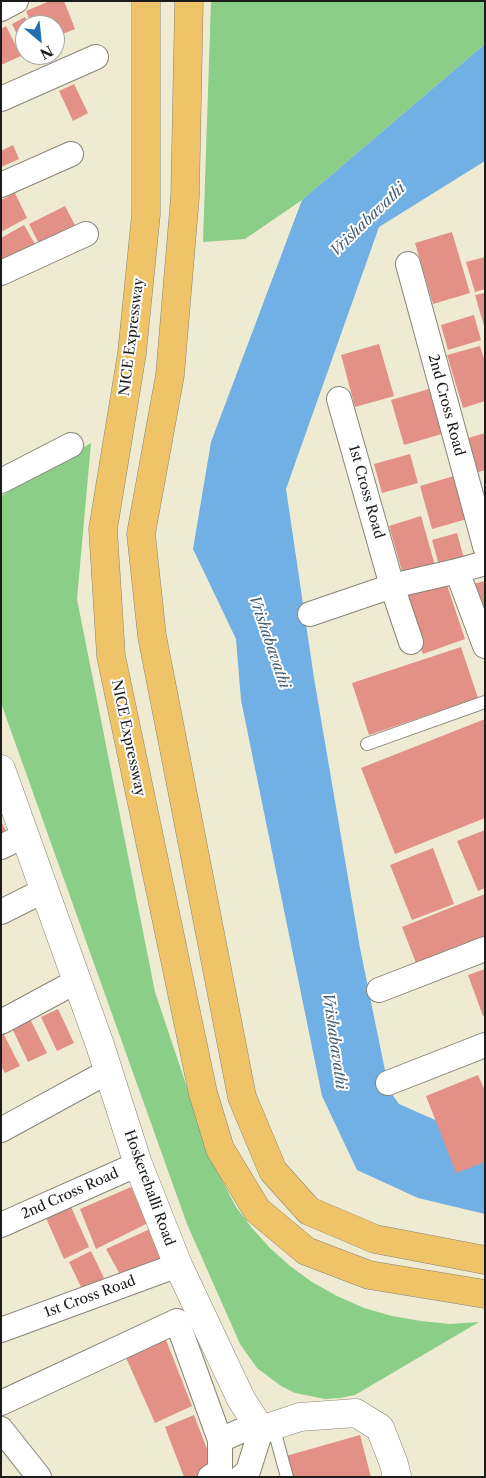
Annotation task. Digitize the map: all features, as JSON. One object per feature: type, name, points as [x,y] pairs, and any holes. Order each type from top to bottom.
[{"type":"highway","name":"NICE Expressway","points":[[146,1],[146,214],[132,353],[103,530],[110,656],[202,1093],[220,1149],[257,1210],[306,1251],[369,1275],[485,1294]]},
{"type":"highway","points":[[189,1],[185,197],[170,375],[141,534],[152,636],[242,1097],[273,1171],[309,1211],[375,1239],[485,1260]]},
{"type":"street","points":[[1,9],[16,1]]},
{"type":"street","points":[[1,99],[96,57]]},
{"type":"street","points":[[1,185],[71,154]]},
{"type":"street","points":[[1,273],[86,234]]},
{"type":"street","name":"2nd Cross Road","points":[[408,264],[485,546]]},
{"type":"street","name":"1st Cross Road","points":[[339,399],[392,586],[411,642]]},
{"type":"street","points":[[1,481],[71,445]]},
{"type":"street","points":[[310,614],[392,586],[485,563]]},
{"type":"street","points":[[457,571],[485,646]]},
{"type":"street","name":"Hoskerehalli Road","points":[[3,780],[13,841],[45,890],[109,1071],[138,1164],[178,1264],[242,1399],[263,1427]]},
{"type":"street","points":[[1,912],[45,890]]},
{"type":"street","points":[[379,990],[485,949]]},
{"type":"street","points":[[1,1022],[77,981]]},
{"type":"street","points":[[388,1083],[485,1045]]},
{"type":"street","points":[[1,1130],[109,1071]]},
{"type":"street","name":"2nd Cross Road","points":[[1,1225],[138,1164]]},
{"type":"street","name":"1st Cross Road","points":[[1,1330],[178,1264]]},
{"type":"street","points":[[1,1403],[177,1321],[220,1440],[220,1471],[210,1477]]},
{"type":"street","points":[[220,1440],[300,1417],[356,1413],[380,1428],[397,1477]]},
{"type":"street","points":[[241,1477],[248,1471],[263,1427]]},
{"type":"street","points":[[1,1429],[39,1477]]},
{"type":"lane","points":[[367,744],[485,702]]},
{"type":"lane","points":[[263,1427],[287,1477]]},
{"type":"green space","points":[[211,1],[485,1],[485,44],[302,200],[245,239],[203,242]]},
{"type":"green space","points":[[91,443],[77,599],[155,992],[211,1159],[236,1207],[252,1228],[290,1266],[312,1282],[364,1308],[392,1316],[450,1324],[479,1322],[355,1395],[325,1399],[295,1393],[281,1386],[257,1368],[240,1344],[187,1224],[1,703],[1,496]]},
{"type":"water","name":"Vrishabavathi","points":[[485,44],[485,161],[379,227],[286,489],[314,678],[360,948],[389,1090],[399,1104],[485,1142],[485,1214],[418,1198],[357,1170],[322,1096],[241,700],[236,639],[193,549],[211,442],[302,200]]},
{"type":"building","points":[[50,1],[64,1],[75,29],[65,33],[65,15],[28,15],[26,11]]},
{"type":"building","points":[[6,26],[15,44],[15,59],[1,65],[1,29]]},
{"type":"building","points":[[74,84],[88,113],[73,121],[59,91]]},
{"type":"building","points":[[13,145],[19,159],[1,167],[1,151]]},
{"type":"building","points":[[15,193],[27,218],[1,232],[1,200]]},
{"type":"building","points":[[65,206],[78,231],[42,250],[29,224]]},
{"type":"building","points":[[24,225],[39,251],[7,269],[1,259],[1,238]]},
{"type":"building","points":[[452,232],[470,293],[433,304],[415,243]]},
{"type":"building","points":[[485,257],[485,289],[475,292],[466,262]]},
{"type":"building","points":[[485,293],[485,326],[484,326],[475,295]]},
{"type":"building","points":[[474,315],[481,340],[448,350],[441,325]]},
{"type":"building","points":[[379,344],[394,396],[355,407],[341,355]]},
{"type":"building","points":[[480,346],[485,362],[485,401],[463,408],[447,355]]},
{"type":"building","points":[[429,389],[442,434],[404,445],[391,400]]},
{"type":"building","points":[[485,433],[485,470],[475,473],[465,439]]},
{"type":"building","points":[[410,454],[418,483],[382,493],[374,464]]},
{"type":"building","points":[[454,476],[467,519],[432,529],[420,486]]},
{"type":"building","points":[[421,516],[436,569],[404,578],[389,526]]},
{"type":"building","points":[[457,533],[465,562],[440,569],[432,540]]},
{"type":"building","points":[[444,576],[465,639],[423,654],[402,590]]},
{"type":"building","points":[[485,581],[485,623],[473,584]]},
{"type":"building","points":[[461,647],[478,698],[369,735],[352,683]]},
{"type":"building","points":[[485,719],[485,818],[395,854],[361,768]]},
{"type":"building","points":[[1,821],[9,838],[1,841]]},
{"type":"building","points":[[485,830],[485,888],[478,891],[457,841]]},
{"type":"building","points":[[433,848],[454,904],[412,920],[390,865]]},
{"type":"building","points":[[485,894],[485,941],[418,968],[402,927]]},
{"type":"building","points":[[485,969],[485,1015],[483,1016],[468,975]]},
{"type":"building","points":[[58,1009],[74,1043],[57,1051],[41,1017]]},
{"type":"building","points":[[30,1019],[47,1053],[28,1062],[12,1028]]},
{"type":"building","points":[[3,1033],[20,1066],[5,1073],[1,1066],[1,1034]]},
{"type":"building","points":[[478,1075],[485,1091],[485,1162],[456,1173],[426,1096]]},
{"type":"building","points":[[131,1187],[148,1223],[96,1249],[80,1209]]},
{"type":"building","points":[[71,1207],[89,1247],[64,1259],[46,1218]]},
{"type":"building","points":[[150,1229],[164,1262],[123,1280],[106,1249]]},
{"type":"building","points":[[91,1251],[104,1278],[82,1289],[69,1262]]},
{"type":"building","points":[[164,1335],[192,1406],[155,1423],[123,1351]]},
{"type":"building","points":[[194,1415],[215,1470],[203,1477],[184,1477],[165,1427]]},
{"type":"building","points":[[360,1435],[371,1477],[291,1477],[286,1456]]}]
